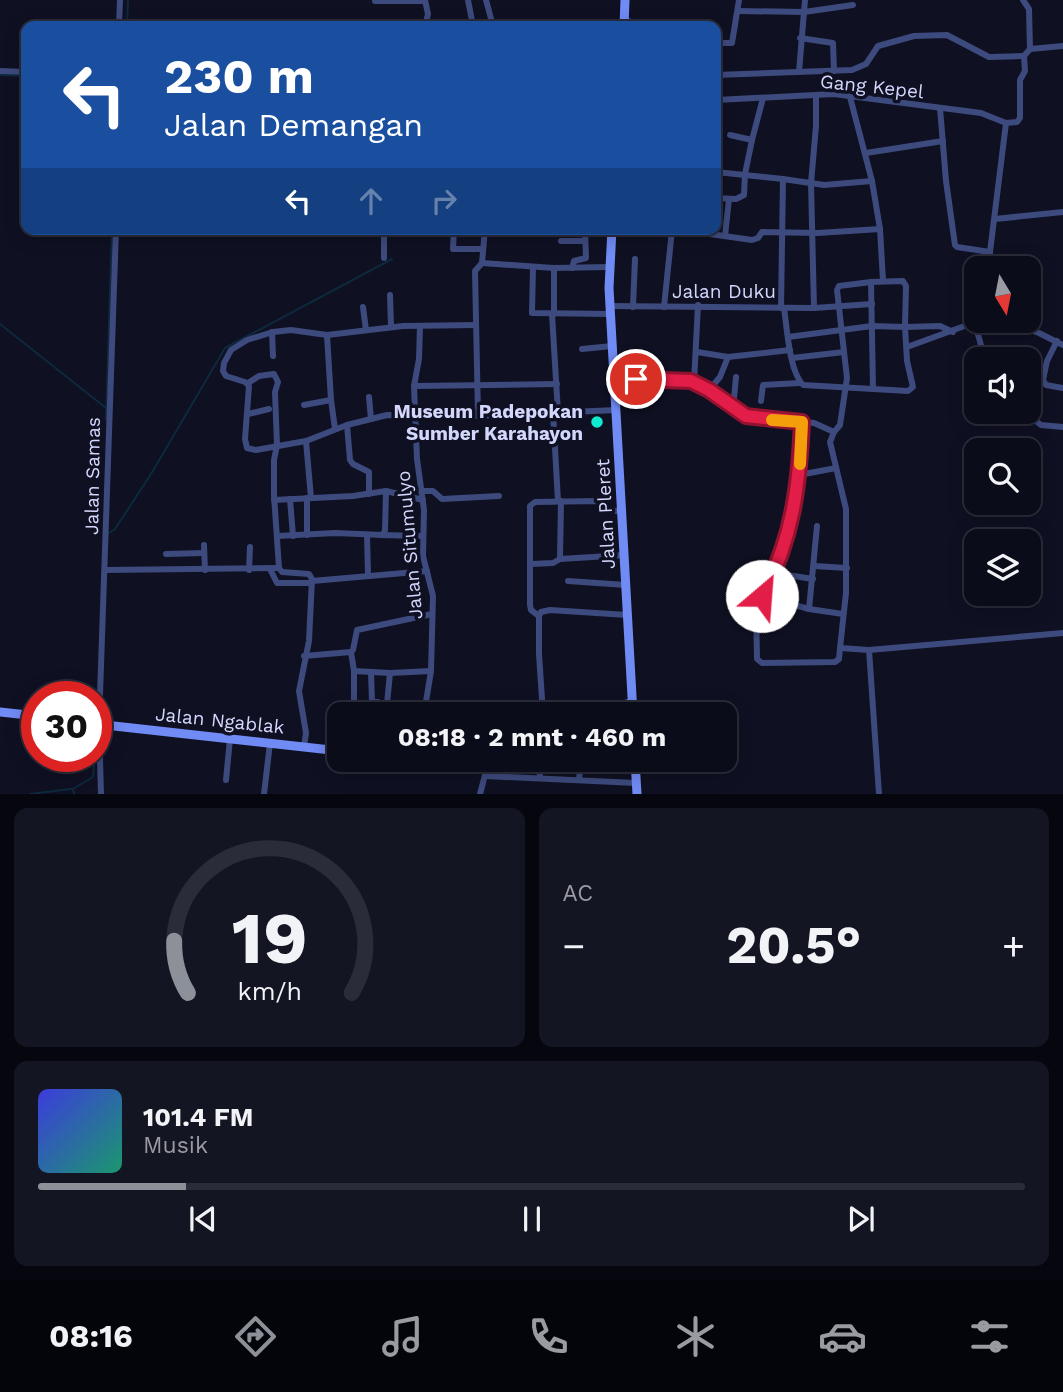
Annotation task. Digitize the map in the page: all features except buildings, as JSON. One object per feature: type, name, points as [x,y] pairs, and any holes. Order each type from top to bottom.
[{"type":"main road","points":[[624,21],[625,0]]},
{"type":"main road","name":"Jalan Pleret","points":[[611,235],[608,267],[632,702]]},
{"type":"main road","points":[[0,712],[21,714]]},
{"type":"main road","name":"Jalan Ngablak","points":[[112,726],[327,750]]},
{"type":"street","points":[[119,21],[120,0]]},
{"type":"street","points":[[468,0],[472,21]]},
{"type":"street","points":[[486,0],[492,21]]},
{"type":"street","points":[[721,43],[732,43],[739,0]]},
{"type":"street","points":[[799,72],[805,0]]},
{"type":"street","points":[[835,9],[836,0]]},
{"type":"street","points":[[990,256],[1006,123],[1017,122],[1020,118],[1020,80],[1025,70],[1024,57],[1030,49],[1029,9],[1023,0]]},
{"type":"street","points":[[375,1],[425,1],[428,14],[426,21]]},
{"type":"street","points":[[737,11],[804,12],[853,5]]},
{"type":"street","points":[[721,75],[858,68],[868,62],[877,47],[914,36],[950,35],[989,57],[1024,57]]},
{"type":"street","points":[[800,38],[833,43],[834,71]]},
{"type":"street","points":[[1030,49],[1063,47]]},
{"type":"street","points":[[0,71],[21,72]]},
{"type":"street","points":[[814,308],[811,183],[816,95]]},
{"type":"street","name":"Gang Kepel","points":[[721,100],[816,95],[850,97],[986,114],[1006,123]]},
{"type":"street","points":[[850,97],[872,181],[880,229],[883,281]]},
{"type":"street","points":[[721,198],[736,199],[744,195],[752,140],[764,98]]},
{"type":"street","points":[[940,108],[955,245],[990,253]]},
{"type":"street","points":[[730,135],[752,140]]},
{"type":"street","points":[[866,153],[943,141]]},
{"type":"street","points":[[721,172],[824,185],[872,181]]},
{"type":"street","points":[[783,178],[783,308],[790,350],[800,383]]},
{"type":"street","points":[[725,236],[729,199]]},
{"type":"street","points":[[995,219],[1063,212]]},
{"type":"street","points":[[720,235],[752,240],[758,238],[762,232],[812,233],[880,229]]},
{"type":"street","name":"Jalan Samas","points":[[100,681],[116,235]]},
{"type":"street","points":[[384,235],[384,258]]},
{"type":"street","points":[[454,235],[453,250],[482,249]]},
{"type":"street","points":[[478,416],[475,271],[482,263],[484,235]]},
{"type":"street","points":[[572,268],[574,261],[586,258],[585,235]]},
{"type":"street","points":[[664,307],[670,235]]},
{"type":"street","points":[[561,241],[585,241]]},
{"type":"street","points":[[633,307],[635,259]]},
{"type":"street","points":[[482,263],[554,268],[608,267]]},
{"type":"street","points":[[533,267],[532,313],[553,314]]},
{"type":"street","points":[[554,268],[560,559]]},
{"type":"street","points":[[761,401],[763,385],[800,383],[806,386],[846,388],[873,388],[908,391],[912,389],[905,327],[906,284],[903,281],[883,281],[839,286],[838,306],[846,388],[840,425],[830,439],[846,509],[847,568],[839,659],[835,662],[759,662],[756,607],[774,573],[789,531],[799,475],[802,422]]},
{"type":"street","points":[[871,282],[873,388]]},
{"type":"street","points":[[390,295],[391,327]]},
{"type":"street","name":"Jalan Duku","points":[[553,314],[633,307],[698,305],[814,308],[872,304]]},
{"type":"street","points":[[694,382],[698,305]]},
{"type":"street","points":[[363,307],[366,330]]},
{"type":"street","points":[[304,747],[306,733],[299,691],[309,641],[312,582],[309,575],[282,572],[279,568],[274,460],[277,445],[275,392],[278,381],[275,374],[261,376],[248,383],[224,374],[223,363],[227,355],[247,340],[272,332],[291,330],[327,335],[391,327],[476,325]]},
{"type":"street","name":"Jalan Situmulyo","points":[[419,326],[419,359],[414,386],[417,459],[423,500],[423,556],[433,592],[431,671],[426,702]]},
{"type":"street","points":[[788,337],[872,326],[940,326],[953,332]]},
{"type":"street","points":[[907,347],[964,328]]},
{"type":"street","points":[[272,332],[273,356]]},
{"type":"street","points":[[1041,333],[1060,343],[1048,361],[1041,379]]},
{"type":"street","points":[[327,335],[335,429]]},
{"type":"street","points":[[582,349],[612,346]]},
{"type":"street","points":[[697,352],[728,357],[790,350]]},
{"type":"street","points":[[792,358],[844,352]]},
{"type":"street","points":[[709,390],[720,377],[728,357]]},
{"type":"street","points":[[733,409],[736,377]]},
{"type":"street","points":[[615,379],[694,382],[749,417],[819,424],[834,432]]},
{"type":"street","points":[[1041,382],[1063,388]]},
{"type":"street","points":[[248,383],[250,388],[245,439],[247,448],[256,450],[306,440],[347,425],[387,415],[478,416],[617,411]]},
{"type":"street","points":[[414,386],[557,384]]},
{"type":"street","points":[[369,397],[371,419]]},
{"type":"street","points":[[304,405],[331,400]]},
{"type":"street","points":[[248,414],[269,409]]},
{"type":"street","points":[[1040,424],[1063,427]]},
{"type":"street","points":[[347,425],[350,460],[369,472],[369,494]]},
{"type":"street","points":[[306,440],[309,498],[307,535]]},
{"type":"street","points":[[799,475],[836,468]]},
{"type":"street","points":[[275,500],[386,491],[423,500]]},
{"type":"street","points":[[380,536],[385,530],[386,491]]},
{"type":"street","points":[[422,491],[433,491],[442,499],[499,496]]},
{"type":"street","points":[[290,499],[293,536]]},
{"type":"street","points":[[539,616],[531,610],[530,605],[530,506],[536,502],[597,501],[610,510],[623,512]]},
{"type":"street","points":[[810,609],[817,526]]},
{"type":"street","points":[[367,535],[368,575]]},
{"type":"street","points":[[277,536],[423,536]]},
{"type":"street","points":[[204,545],[205,570]]},
{"type":"street","points":[[249,570],[250,547]]},
{"type":"street","points":[[166,554],[204,553]]},
{"type":"street","points":[[531,564],[552,563],[560,559],[625,555]]},
{"type":"street","points":[[814,566],[847,568]]},
{"type":"street","points":[[105,570],[279,568]]},
{"type":"street","points":[[270,569],[277,583],[427,571]]},
{"type":"street","points":[[774,573],[813,579]]},
{"type":"street","points":[[568,580],[626,585]]},
{"type":"street","points":[[762,596],[810,609],[843,614]]},
{"type":"street","points":[[542,702],[539,654],[541,612],[550,610],[627,615]]},
{"type":"street","points":[[354,702],[351,652],[354,650],[357,630],[432,614]]},
{"type":"street","points":[[840,648],[869,650],[1063,633]]},
{"type":"street","points":[[869,650],[879,793]]},
{"type":"street","points":[[304,656],[351,652]]},
{"type":"street","points":[[354,671],[431,671]]},
{"type":"street","points":[[371,672],[372,702]]},
{"type":"street","points":[[387,702],[390,673]]},
{"type":"street","points":[[226,780],[230,739]]},
{"type":"street","points":[[264,793],[270,743]]},
{"type":"street","name":"Jalan Samas","points":[[100,772],[101,793]]},
{"type":"street","points":[[480,793],[486,772]]},
{"type":"street","points":[[540,772],[540,778]]},
{"type":"street","points":[[579,780],[580,772]]},
{"type":"street","points":[[485,776],[579,780],[635,786]]},
{"type":"waterway","points":[[127,21],[128,0]]},
{"type":"waterway","points":[[0,75],[21,76]]},
{"type":"waterway","points":[[106,419],[112,235]]},
{"type":"waterway","points":[[107,534],[115,529],[151,474],[225,348],[392,259]]},
{"type":"waterway","points":[[0,324],[106,408]]},
{"type":"waterway","points":[[74,794],[73,789],[93,777],[93,772]]},
{"type":"waterway","points":[[30,794],[71,789]]},
{"type":"slow traffic","points":[[772,420],[802,422],[800,464]]},
{"type":"place","name":"Museum Padepokan Sumber Karahayon","points":[[597,422]]},
{"type":"route","points":[[636,379],[691,381],[700,384],[746,416],[802,422],[799,475],[789,531],[782,554],[762,596]]}]
